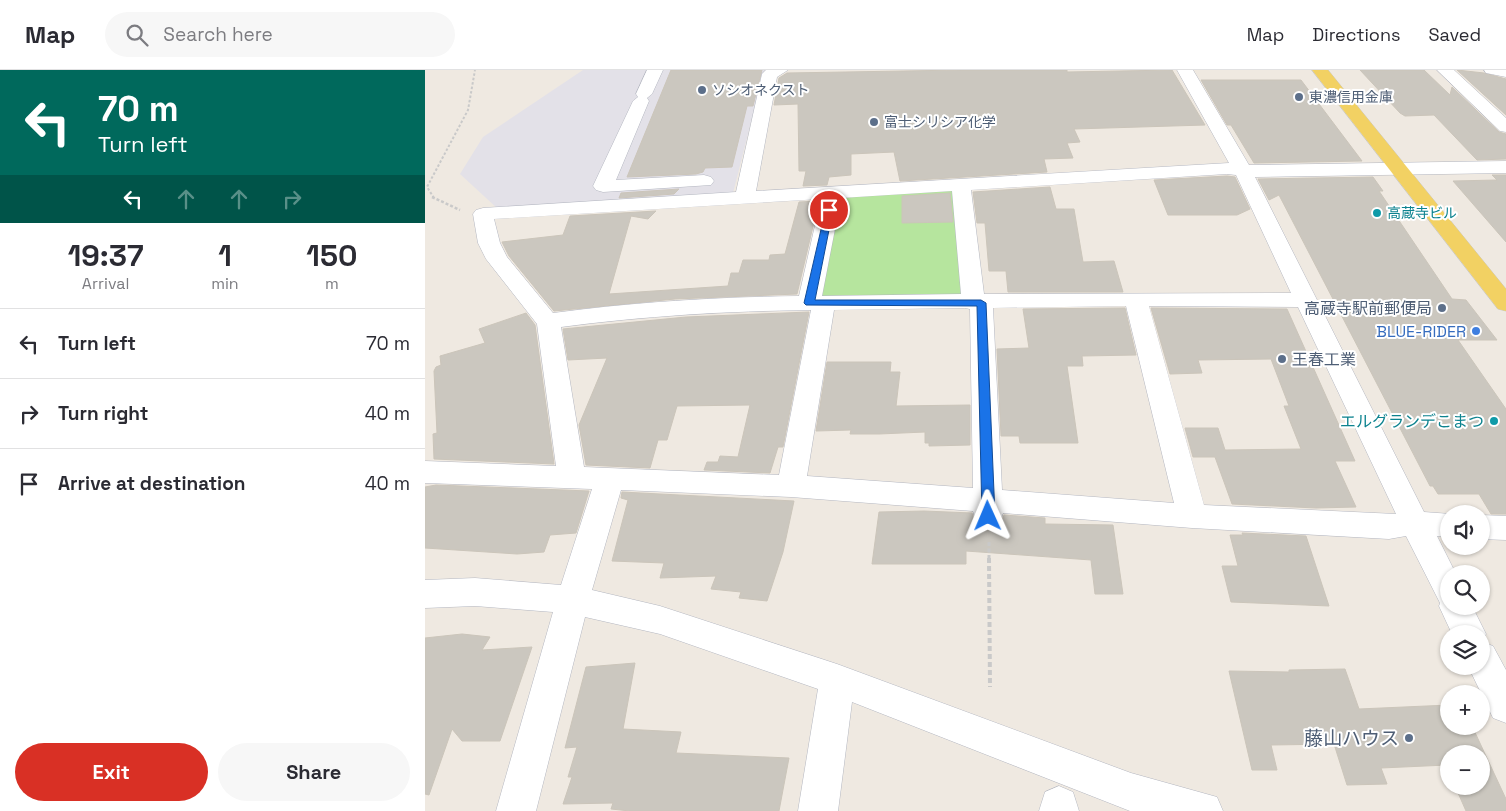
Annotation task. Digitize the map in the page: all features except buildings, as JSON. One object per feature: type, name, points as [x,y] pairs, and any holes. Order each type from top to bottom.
[{"type":"main road","points":[[1320,70],[1506,304]]},
{"type":"street","points":[[655,70],[603,186],[724,181],[747,188]]},
{"type":"street","points":[[747,188],[769,74],[780,70]]},
{"type":"street","points":[[1185,70],[1243,171],[1440,576]]},
{"type":"street","points":[[1445,70],[1506,127]]},
{"type":"street","points":[[1492,70],[1506,72]]},
{"type":"street","points":[[1305,300],[1136,299],[977,303],[728,304],[632,310],[549,320],[545,319],[497,259],[489,243],[483,214],[747,188],[833,191],[1227,168],[1243,171],[1506,167]]},
{"type":"street","points":[[961,184],[977,303],[988,509]]},
{"type":"street","points":[[791,486],[833,191]]},
{"type":"street","points":[[1136,299],[1192,516]]},
{"type":"street","points":[[549,320],[572,479]]},
{"type":"street","points":[[425,472],[791,486],[988,509],[1192,516],[1389,527],[1413,523],[1440,524]]},
{"type":"street","points":[[516,811],[573,600],[609,480]]},
{"type":"street","points":[[1490,527],[1506,528]]},
{"type":"street","points":[[425,594],[475,592],[573,600],[660,620],[837,680],[1131,792],[1203,811]]},
{"type":"street","points":[[1490,675],[1506,706]]},
{"type":"street","points":[[818,811],[837,680]]},
{"type":"path","points":[[475,70],[468,110],[447,146],[427,187],[433,198],[465,211],[483,214]]},
{"type":"path","points":[[988,509],[991,687]]},
{"type":"shaded area","points":[[583,70],[767,70],[764,71],[733,193],[498,209],[460,174],[483,137]]},
{"type":"green space","points":[[958,189],[967,296],[825,300],[816,294],[835,199],[843,195]]},
{"type":"place","name":"ソシオネクスト","points":[[702,90]]},
{"type":"place","name":"東濃信用金庫","points":[[1299,97]]},
{"type":"place","name":"富士シリシア化学","points":[[874,122]]},
{"type":"place","name":"高蔵寺ビル","points":[[1377,213]]},
{"type":"place","name":"高蔵寺駅前郵便局","points":[[1442,308]]},
{"type":"place","name":"BLUE-RIDER","points":[[1476,331]]},
{"type":"place","name":"王春工業","points":[[1282,359]]},
{"type":"place","name":"エルグランデこまつ","points":[[1494,421]]},
{"type":"place","name":"藤山ハウス","points":[[1409,738]]},
{"type":"route","points":[[829,210],[809,303],[981,303],[988,516]]}]
